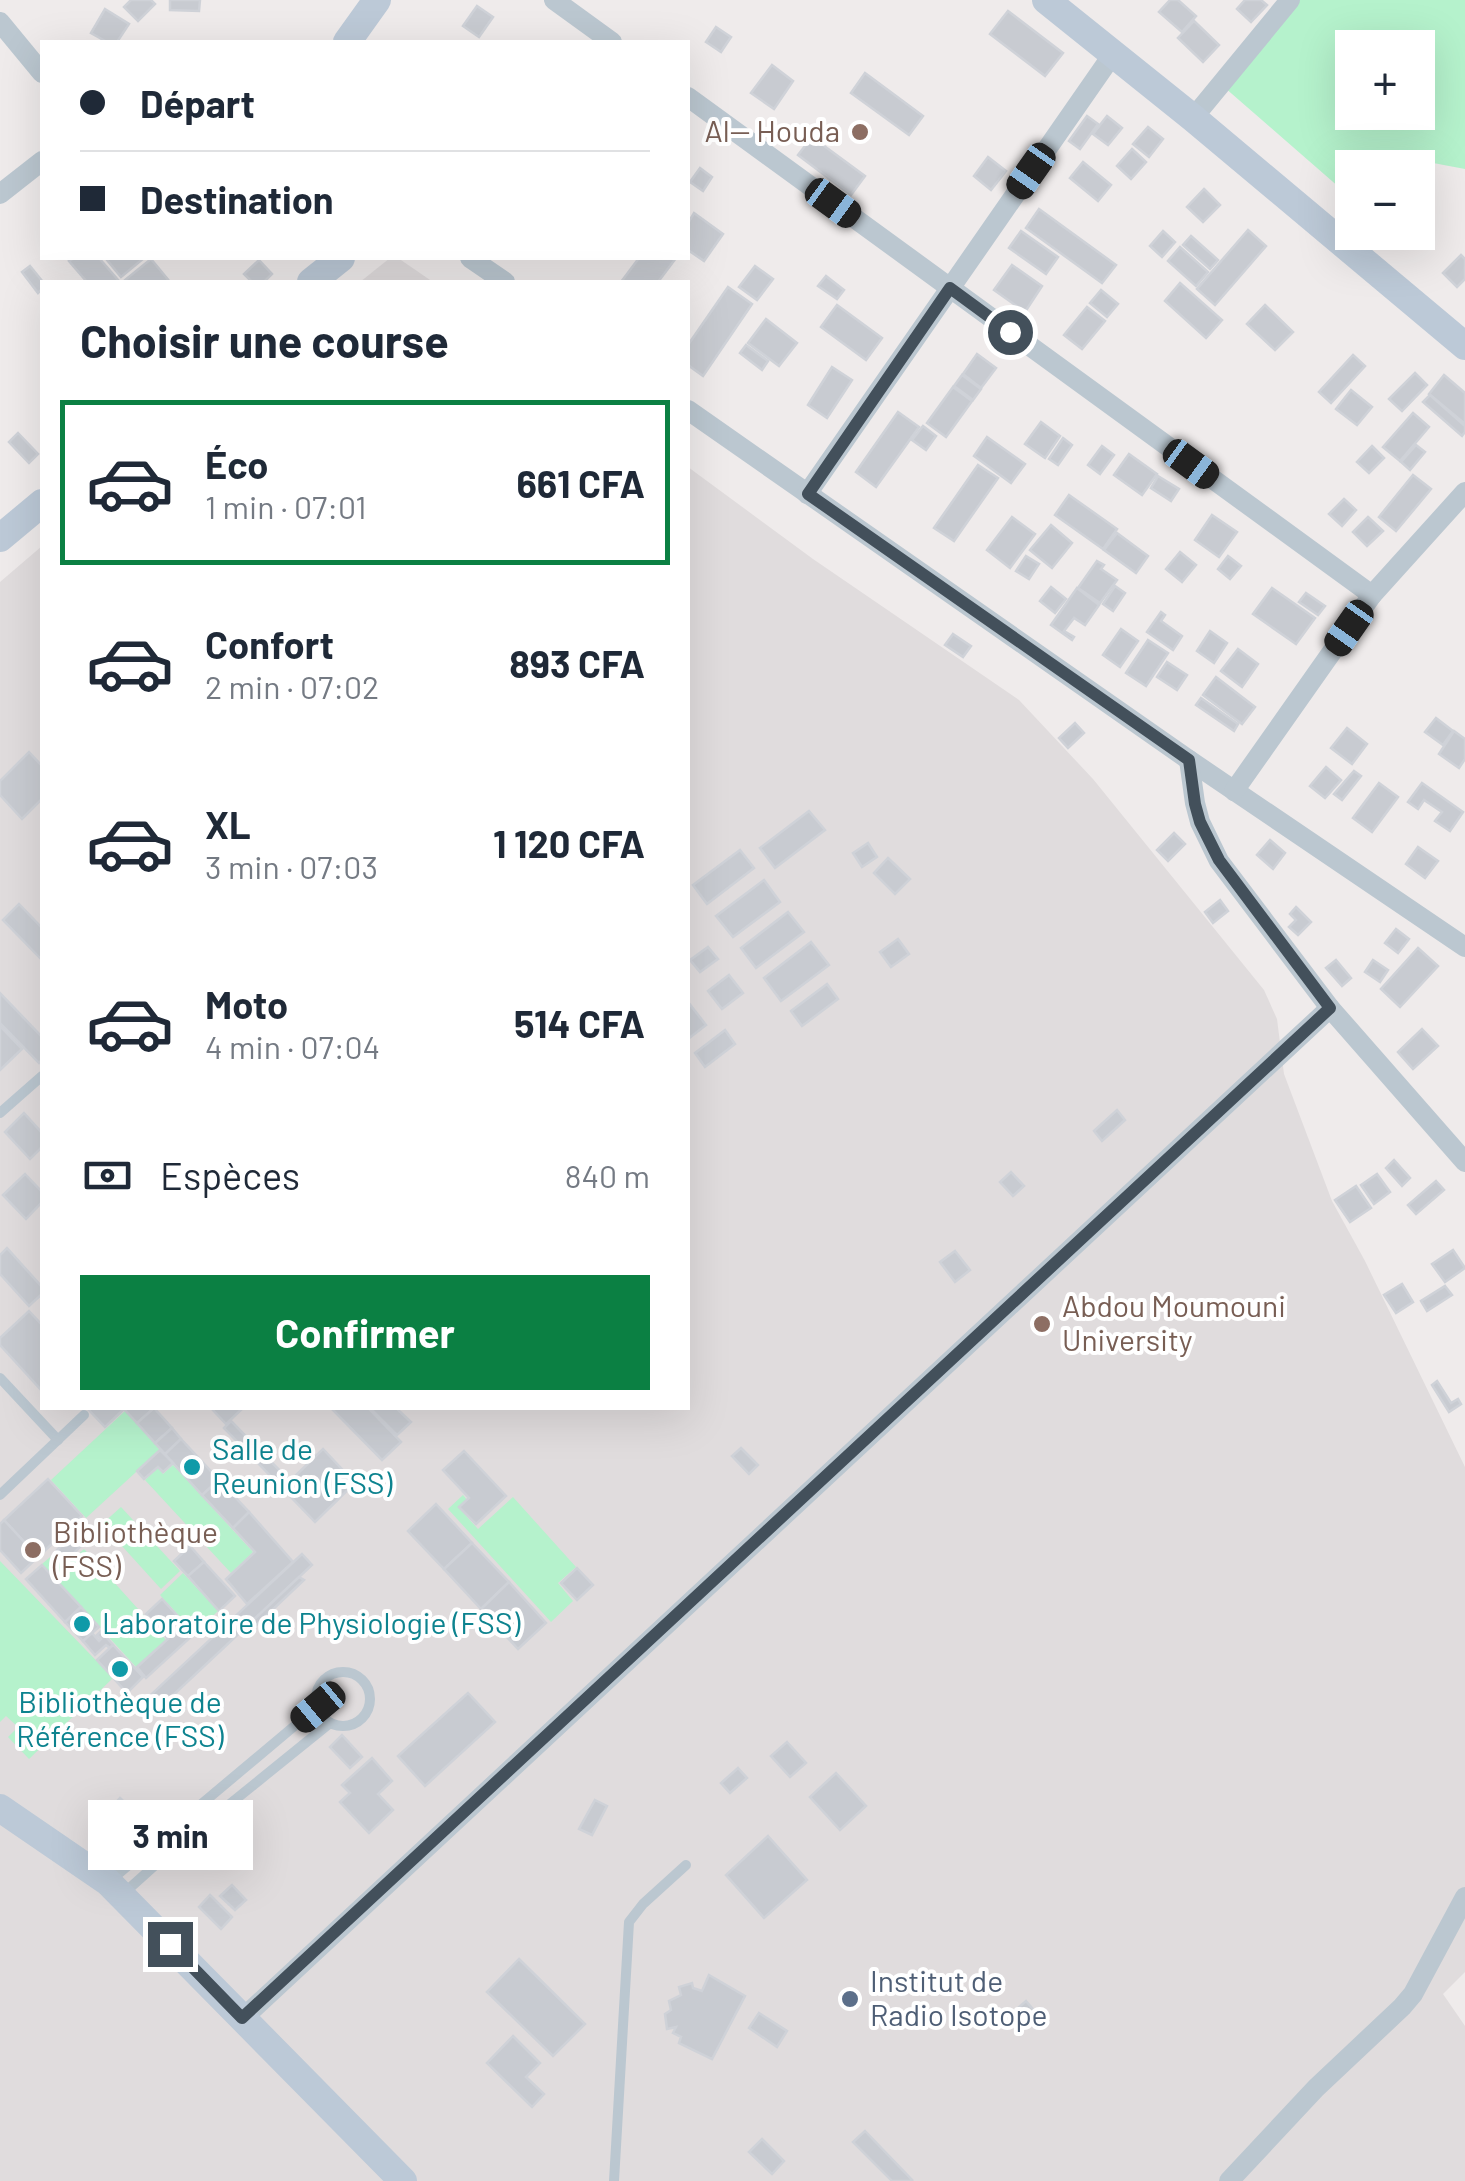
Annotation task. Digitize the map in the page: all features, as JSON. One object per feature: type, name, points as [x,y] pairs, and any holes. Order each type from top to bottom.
[{"type":"street","points":[[349,40],[377,0]]},
{"type":"street","points":[[554,0],[609,40]]},
{"type":"street","points":[[1046,0],[1465,346]]},
{"type":"street","points":[[1193,118],[1290,0]]},
{"type":"street","points":[[0,22],[40,71]]},
{"type":"street","points":[[808,494],[1112,54]]},
{"type":"street","points":[[690,99],[1372,595]]},
{"type":"street","points":[[0,194],[40,163]]},
{"type":"street","points":[[314,280],[339,260]]},
{"type":"street","points":[[473,260],[502,280]]},
{"type":"street","points":[[690,411],[1465,948]]},
{"type":"street","points":[[1234,791],[1372,595],[1465,492]]},
{"type":"street","points":[[0,538],[40,505]]},
{"type":"street","points":[[1189,760],[1200,822],[1219,860],[1330,1008],[1465,1162]]},
{"type":"street","points":[[242,2018],[1330,1008]]},
{"type":"street","points":[[0,1808],[115,1888],[403,2181]]},
{"type":"street","points":[[1229,2181],[1316,2088],[1413,1994],[1465,1897]]},
{"type":"lane","points":[[0,1113],[40,1078]]},
{"type":"lane","points":[[0,1378],[58,1440]]},
{"type":"lane","points":[[0,1495],[84,1415]]},
{"type":"lane","points":[[0,1476],[10,1486]]},
{"type":"lane","points":[[335,1674],[356,1675],[369,1691],[367,1712],[351,1725],[330,1723],[318,1707],[319,1687],[335,1674]]},
{"type":"lane","points":[[115,1888],[318,1707]]},
{"type":"lane","points":[[115,1888],[162,1860],[330,1723]]},
{"type":"lane","points":[[614,2181],[628,1922],[686,1864]]},
{"type":"shaded area","points":[[388,260],[401,260],[430,280],[362,280]]},
{"type":"shaded area","name":"Abdou Moumouni University","points":[[690,468],[813,559],[1019,700],[1093,779],[1264,990],[1277,1019],[1284,1074],[1332,1201],[1465,1467],[1465,1972],[1443,1994],[1465,2026],[1465,2181],[0,2181],[0,582],[40,548],[40,1410],[690,1410]]},
{"type":"green space","points":[[1291,0],[1465,0],[1465,169],[1435,163],[1435,150],[1335,150],[1335,184],[1224,87]]},
{"type":"green space","points":[[125,1411],[160,1450],[86,1518],[51,1480]]},
{"type":"green space","points":[[173,1465],[253,1552],[231,1573],[145,1480],[158,1468],[163,1474]]},
{"type":"green space","points":[[463,1495],[467,1500],[459,1508],[478,1529],[513,1497],[576,1567],[558,1583],[573,1601],[551,1622],[448,1509]]},
{"type":"green space","points":[[121,1507],[180,1571],[161,1589],[102,1524]]},
{"type":"green space","points":[[84,1549],[166,1640],[136,1667],[42,1564],[56,1552],[68,1564]]},
{"type":"green space","points":[[0,1561],[113,1678],[29,1759],[8,1737],[18,1727],[6,1716],[0,1722]]},
{"type":"green space","points":[[183,1573],[218,1611],[195,1633],[160,1595]]},
{"type":"building","points":[[131,0],[151,0],[155,4],[138,21],[124,7]]},
{"type":"building","points":[[170,0],[200,0],[199,11],[170,10]]},
{"type":"building","points":[[1170,0],[1178,0],[1196,16],[1182,32],[1159,12]]},
{"type":"building","points":[[1245,0],[1261,0],[1267,5],[1251,22],[1237,9]]},
{"type":"building","points":[[477,6],[493,17],[479,37],[463,26]]},
{"type":"building","points":[[105,9],[129,24],[118,40],[103,40],[91,33]]},
{"type":"building","points":[[1008,11],[1063,53],[1045,76],[990,34]]},
{"type":"building","points":[[1194,21],[1219,45],[1203,62],[1178,38]]},
{"type":"building","points":[[716,27],[731,37],[721,52],[706,42]]},
{"type":"building","points":[[772,65],[793,81],[774,109],[751,93]]},
{"type":"building","points":[[865,73],[923,116],[909,135],[851,93]]},
{"type":"building","points":[[1087,116],[1098,124],[1080,149],[1069,141]]},
{"type":"building","points":[[1107,116],[1122,128],[1108,145],[1093,134]]},
{"type":"building","points":[[1148,127],[1163,139],[1149,157],[1133,144]]},
{"type":"building","points":[[812,137],[865,176],[851,195],[798,155]]},
{"type":"building","points":[[1132,149],[1146,162],[1131,179],[1117,166]]},
{"type":"building","points":[[988,157],[1006,171],[991,190],[974,176]]},
{"type":"building","points":[[1083,162],[1111,185],[1098,201],[1070,178]]},
{"type":"building","points":[[700,168],[712,177],[703,191],[690,182]]},
{"type":"building","points":[[1204,189],[1220,205],[1203,222],[1187,207]]},
{"type":"building","points":[[1039,209],[1116,265],[1102,283],[1026,228]]},
{"type":"building","points":[[694,213],[723,234],[704,261],[690,251],[690,220]]},
{"type":"building","points":[[1248,230],[1266,246],[1215,305],[1197,289]]},
{"type":"building","points":[[1021,231],[1058,257],[1046,274],[1009,248]]},
{"type":"building","points":[[1163,231],[1175,242],[1162,257],[1150,246]]},
{"type":"building","points":[[1191,236],[1218,260],[1210,269],[1183,245]]},
{"type":"building","points":[[1180,247],[1208,272],[1196,286],[1168,261]]},
{"type":"building","points":[[1461,255],[1465,259],[1465,279],[1457,287],[1443,273]]},
{"type":"building","points":[[101,260],[118,280],[85,280],[69,261]]},
{"type":"building","points":[[107,260],[142,260],[121,277]]},
{"type":"building","points":[[152,260],[168,280],[125,280]]},
{"type":"building","points":[[259,260],[272,274],[266,280],[250,280],[244,274]]},
{"type":"building","points":[[638,260],[674,260],[660,280],[622,280]]},
{"type":"building","points":[[1012,265],[1042,286],[1025,312],[994,290]]},
{"type":"building","points":[[30,266],[41,280],[38,293],[22,272]]},
{"type":"building","points":[[755,266],[773,279],[757,300],[739,287]]},
{"type":"building","points":[[826,276],[844,290],[837,299],[818,286]]},
{"type":"building","points":[[1180,283],[1222,320],[1206,338],[1165,301]]},
{"type":"building","points":[[728,287],[752,304],[703,376],[690,366],[690,342]]},
{"type":"building","points":[[1101,290],[1118,304],[1107,317],[1090,303]]},
{"type":"building","points":[[837,305],[882,338],[866,360],[821,327]]},
{"type":"building","points":[[1265,305],[1293,332],[1275,350],[1247,324]]},
{"type":"building","points":[[1087,307],[1105,321],[1082,349],[1064,335]]},
{"type":"building","points":[[766,319],[797,343],[779,366],[748,343]]},
{"type":"building","points":[[746,345],[768,361],[762,370],[740,353]]},
{"type":"building","points":[[977,354],[996,368],[981,388],[963,374]]},
{"type":"building","points":[[1353,355],[1365,366],[1331,403],[1319,392]]},
{"type":"building","points":[[832,367],[852,380],[827,418],[808,405]]},
{"type":"building","points":[[1415,373],[1427,385],[1402,411],[1389,399]]},
{"type":"building","points":[[962,375],[981,389],[973,400],[954,386]]},
{"type":"building","points":[[1444,375],[1465,393],[1465,424],[1429,394]]},
{"type":"building","points":[[953,387],[972,401],[946,437],[927,423]]},
{"type":"building","points":[[1351,390],[1372,407],[1357,425],[1336,409]]},
{"type":"building","points":[[1430,395],[1465,426],[1462,436],[1423,402]]},
{"type":"building","points":[[898,412],[919,427],[876,487],[856,472]]},
{"type":"building","points":[[1413,413],[1429,427],[1400,461],[1383,447]]},
{"type":"building","points":[[1041,422],[1060,436],[1045,458],[1025,444]]},
{"type":"building","points":[[923,426],[936,436],[926,450],[912,440]]},
{"type":"building","points":[[18,433],[38,454],[29,463],[9,442]]},
{"type":"building","points":[[987,437],[1025,464],[1011,483],[974,456]]},
{"type":"building","points":[[1063,438],[1072,445],[1058,465],[1049,459]]},
{"type":"building","points":[[1416,445],[1425,452],[1410,470],[1401,462]]},
{"type":"building","points":[[1102,446],[1114,455],[1100,474],[1088,465]]},
{"type":"building","points":[[1372,446],[1384,458],[1369,473],[1357,462]]},
{"type":"building","points":[[1129,454],[1157,474],[1142,495],[1114,475]]},
{"type":"building","points":[[978,465],[998,478],[954,541],[934,528]]},
{"type":"building","points":[[1413,475],[1431,489],[1396,531],[1379,517]]},
{"type":"building","points":[[1158,476],[1179,489],[1171,501],[1151,488]]},
{"type":"building","points":[[1069,495],[1117,529],[1103,549],[1055,515]]},
{"type":"building","points":[[1344,499],[1356,510],[1342,526],[1329,514]]},
{"type":"building","points":[[1212,515],[1237,532],[1219,557],[1195,540]]},
{"type":"building","points":[[1012,517],[1035,534],[1010,568],[987,550]]},
{"type":"building","points":[[1368,517],[1383,531],[1367,546],[1353,532]]},
{"type":"building","points":[[1051,525],[1072,543],[1052,568],[1030,550]]},
{"type":"building","points":[[1117,533],[1148,556],[1136,573],[1104,550]]},
{"type":"building","points":[[1180,552],[1196,565],[1182,582],[1166,569]]},
{"type":"building","points":[[1026,556],[1039,564],[1029,579],[1016,571]]},
{"type":"building","points":[[1228,556],[1241,566],[1230,579],[1218,569]]},
{"type":"building","points":[[1097,561],[1104,565],[1101,569],[1117,580],[1100,603],[1078,588]]},
{"type":"building","points":[[1115,586],[1125,593],[1113,611],[1103,604]]},
{"type":"building","points":[[1051,587],[1066,599],[1055,613],[1040,601]]},
{"type":"building","points":[[1077,588],[1099,605],[1085,625],[1074,618],[1064,631],[1074,637],[1072,640],[1051,625]]},
{"type":"building","points":[[1272,588],[1315,618],[1296,644],[1253,614]]},
{"type":"building","points":[[1306,593],[1325,606],[1318,615],[1299,602]]},
{"type":"building","points":[[1161,612],[1165,615],[1161,621],[1182,636],[1173,650],[1147,632]]},
{"type":"building","points":[[1121,629],[1138,641],[1120,667],[1103,655]]},
{"type":"building","points":[[1210,631],[1227,643],[1214,663],[1197,651]]},
{"type":"building","points":[[953,634],[971,646],[963,657],[945,645]]},
{"type":"building","points":[[1148,640],[1168,653],[1146,686],[1126,673]]},
{"type":"building","points":[[1238,649],[1258,664],[1242,687],[1221,671]]},
{"type":"building","points":[[1167,662],[1187,675],[1177,690],[1157,677]]},
{"type":"building","points":[[1216,677],[1255,707],[1242,724],[1203,695]]},
{"type":"building","points":[[1201,698],[1238,724],[1234,731],[1196,705]]},
{"type":"building","points":[[1436,718],[1453,731],[1443,745],[1425,732]]},
{"type":"building","points":[[1075,723],[1084,733],[1068,748],[1059,738]]},
{"type":"building","points":[[1347,728],[1367,744],[1352,764],[1331,748]]},
{"type":"building","points":[[1454,731],[1465,739],[1465,759],[1459,768],[1439,754]]},
{"type":"building","points":[[29,752],[40,764],[40,801],[22,819],[0,795],[0,781]]},
{"type":"building","points":[[1326,767],[1341,780],[1325,798],[1310,786]]},
{"type":"building","points":[[1354,771],[1361,776],[1342,800],[1334,794]]},
{"type":"building","points":[[1379,783],[1398,797],[1372,832],[1353,818]]},
{"type":"building","points":[[1422,783],[1463,812],[1450,831],[1435,821],[1442,812],[1424,800],[1418,809],[1408,802]]},
{"type":"building","points":[[809,811],[825,830],[775,868],[760,848]]},
{"type":"building","points":[[1174,833],[1185,844],[1168,861],[1157,850]]},
{"type":"building","points":[[1270,840],[1285,853],[1273,869],[1257,855]]},
{"type":"building","points":[[868,843],[877,857],[862,867],[853,853]]},
{"type":"building","points":[[1418,847],[1438,861],[1425,878],[1406,864]]},
{"type":"building","points":[[740,850],[754,868],[707,904],[693,885]]},
{"type":"building","points":[[888,858],[910,879],[895,894],[874,873]]},
{"type":"building","points":[[764,880],[780,902],[733,937],[716,916]]},
{"type":"building","points":[[1220,900],[1228,911],[1213,923],[1205,912]]},
{"type":"building","points":[[19,904],[40,926],[40,958],[3,920]]},
{"type":"building","points":[[1296,907],[1311,922],[1298,935],[1289,927],[1296,920],[1290,914]]},
{"type":"building","points":[[788,912],[804,932],[756,968],[741,948]]},
{"type":"building","points":[[1396,929],[1409,939],[1398,953],[1385,943]]},
{"type":"building","points":[[898,939],[909,954],[891,967],[880,952]]},
{"type":"building","points":[[811,942],[829,965],[781,1001],[764,978]]},
{"type":"building","points":[[708,947],[718,959],[700,972],[690,960]]},
{"type":"building","points":[[1418,948],[1438,966],[1400,1007],[1381,989]]},
{"type":"building","points":[[1336,960],[1351,978],[1342,986],[1326,968]]},
{"type":"building","points":[[1373,960],[1388,970],[1380,982],[1365,972]]},
{"type":"building","points":[[729,975],[743,993],[722,1009],[708,991]]},
{"type":"building","points":[[827,984],[838,999],[802,1026],[791,1011]]},
{"type":"building","points":[[0,993],[40,1035],[39,1063],[0,1023]]},
{"type":"building","points":[[690,1005],[706,1025],[690,1037]]},
{"type":"building","points":[[0,1026],[22,1049],[0,1070]]},
{"type":"building","points":[[1422,1029],[1438,1046],[1413,1069],[1398,1052]]},
{"type":"building","points":[[725,1030],[735,1044],[705,1067],[695,1053]]},
{"type":"building","points":[[1117,1110],[1125,1120],[1102,1141],[1094,1131]]},
{"type":"building","points":[[24,1113],[40,1131],[40,1149],[30,1159],[5,1132]]},
{"type":"building","points":[[1394,1160],[1410,1178],[1402,1186],[1386,1168]]},
{"type":"building","points":[[1011,1172],[1024,1186],[1013,1196],[1000,1182]]},
{"type":"building","points":[[25,1174],[40,1190],[40,1204],[26,1219],[3,1195]]},
{"type":"building","points":[[1377,1174],[1390,1192],[1374,1204],[1361,1185]]},
{"type":"building","points":[[1436,1181],[1444,1190],[1416,1214],[1408,1205]]},
{"type":"building","points":[[1356,1186],[1371,1208],[1350,1222],[1335,1200]]},
{"type":"building","points":[[7,1248],[40,1285],[40,1296],[29,1306],[0,1274],[0,1255]]},
{"type":"building","points":[[1453,1250],[1465,1268],[1445,1282],[1432,1264]]},
{"type":"building","points":[[955,1251],[970,1270],[955,1282],[940,1262]]},
{"type":"building","points":[[1402,1284],[1413,1302],[1396,1313],[1384,1295]]},
{"type":"building","points":[[1445,1286],[1452,1295],[1427,1311],[1421,1301]]},
{"type":"building","points":[[29,1311],[40,1323],[40,1389],[0,1345],[0,1338]]},
{"type":"building","points":[[1437,1381],[1451,1403],[1458,1399],[1461,1404],[1449,1412],[1432,1385]]},
{"type":"building","points":[[89,1410],[123,1410],[105,1427]]},
{"type":"building","points":[[125,1410],[152,1410],[137,1423]]},
{"type":"building","points":[[156,1410],[172,1428],[155,1443],[137,1423]]},
{"type":"building","points":[[213,1410],[241,1410],[226,1424]]},
{"type":"building","points":[[333,1410],[370,1410],[401,1442],[382,1460]]},
{"type":"building","points":[[372,1410],[398,1410],[411,1422],[397,1435]]},
{"type":"building","points":[[231,1421],[290,1481],[323,1449],[355,1483],[315,1522],[224,1428]]},
{"type":"building","points":[[172,1428],[181,1439],[165,1454],[155,1443]]},
{"type":"building","name":"Salle de Reunion (FSS)","points":[[181,1439],[219,1480],[202,1495],[165,1454]]},
{"type":"building","points":[[741,1448],[758,1465],[749,1474],[732,1456]]},
{"type":"building","points":[[160,1450],[173,1463],[163,1472],[158,1467],[144,1479],[137,1471]]},
{"type":"building","points":[[464,1451],[506,1496],[476,1524],[459,1507],[469,1498],[443,1470]]},
{"type":"building","points":[[48,1479],[82,1516],[38,1557],[4,1520]]},
{"type":"building","points":[[219,1480],[249,1512],[233,1528],[202,1495]]},
{"type":"building","points":[[436,1504],[472,1543],[444,1569],[408,1531]]},
{"type":"building","points":[[249,1512],[293,1562],[247,1604],[226,1579],[255,1552],[233,1528]]},
{"type":"building","name":"Bibliothèque (FSS)","points":[[4,1520],[38,1557],[21,1573],[0,1550],[0,1524]]},
{"type":"building","points":[[70,1537],[80,1547],[67,1560],[57,1550]]},
{"type":"building","points":[[472,1543],[509,1582],[481,1609],[444,1569]]},
{"type":"building","points":[[190,1546],[204,1562],[188,1576],[174,1561]]},
{"type":"building","points":[[302,1554],[312,1565],[152,1715],[142,1703]]},
{"type":"building","points":[[204,1562],[235,1596],[219,1611],[188,1576]]},
{"type":"building","points":[[42,1565],[81,1607],[65,1622],[26,1579]]},
{"type":"building","points":[[577,1568],[593,1585],[577,1600],[561,1583]]},
{"type":"building","points":[[299,1577],[304,1580],[248,1633],[243,1630]]},
{"type":"building","points":[[509,1582],[546,1623],[518,1649],[481,1609]]},
{"type":"building","points":[[162,1599],[194,1634],[146,1678],[137,1667],[168,1639],[146,1614]]},
{"type":"building","name":"Laboratoire de Physiologie (FSS)","points":[[81,1607],[99,1627],[83,1641],[65,1622]]},
{"type":"building","points":[[101,1631],[113,1645],[106,1645],[95,1655],[83,1641],[92,1633],[99,1641],[97,1635]]},
{"type":"building","name":"Bibliothèque de Référence (FSS)","points":[[113,1645],[143,1677],[127,1693],[97,1660]]},
{"type":"building","points":[[468,1693],[495,1722],[425,1786],[398,1756]]},
{"type":"building","points":[[342,1735],[362,1757],[350,1768],[330,1747]]},
{"type":"building","points":[[787,1742],[806,1763],[790,1777],[771,1756]]},
{"type":"building","points":[[372,1758],[392,1781],[378,1794],[393,1810],[369,1833],[340,1802],[350,1793],[342,1785]]},
{"type":"building","points":[[738,1768],[747,1778],[730,1793],[721,1783]]},
{"type":"building","points":[[836,1773],[866,1806],[840,1830],[810,1797]]},
{"type":"building","points":[[120,1798],[145,1822],[125,1842],[101,1819]]},
{"type":"building","points":[[595,1800],[607,1806],[592,1835],[579,1829]]},
{"type":"building","points":[[768,1836],[807,1880],[764,1918],[726,1875]]},
{"type":"building","points":[[232,1885],[246,1900],[235,1910],[220,1896]]},
{"type":"building","points":[[210,1895],[232,1917],[221,1929],[199,1907]]},
{"type":"building","points":[[519,1959],[585,2024],[553,2056],[487,1992]]},
{"type":"building","points":[[709,1975],[745,1996],[712,2059],[679,2043],[681,2037],[673,2033],[676,2027],[667,2029],[665,2014],[671,2010],[669,2001],[681,1995],[679,1987],[692,1983],[693,1988],[702,1991]]},
{"type":"building","points":[[1026,2001],[1038,2015],[1024,2027],[1012,2013]]},
{"type":"building","points":[[759,2013],[787,2031],[777,2047],[749,2028]]},
{"type":"building","points":[[513,2036],[540,2063],[526,2077],[544,2094],[532,2107],[487,2063]]},
{"type":"building","points":[[865,2131],[912,2180],[892,2181],[853,2142]]},
{"type":"building","points":[[762,2139],[784,2161],[772,2174],[749,2152]]},
{"type":"place","name":"Al-- Houda","points":[[860,132]]},
{"type":"place","name":"Abdou Moumouni University","points":[[1042,1324]]},
{"type":"place","name":"Salle de Reunion (FSS)","points":[[192,1467]]},
{"type":"place","name":"Bibliothèque (FSS)","points":[[33,1550]]},
{"type":"place","name":"Laboratoire de Physiologie (FSS)","points":[[82,1624]]},
{"type":"place","name":"Bibliothèque de Référence (FSS)","points":[[120,1669]]},
{"type":"place","name":"Institut de Radio Isotope","points":[[850,1999]]},
{"type":"route","points":[[170,1944],[242,2018],[1330,1008],[1219,860],[1200,822],[1189,760],[808,494],[950,288],[1010,332]]}]
